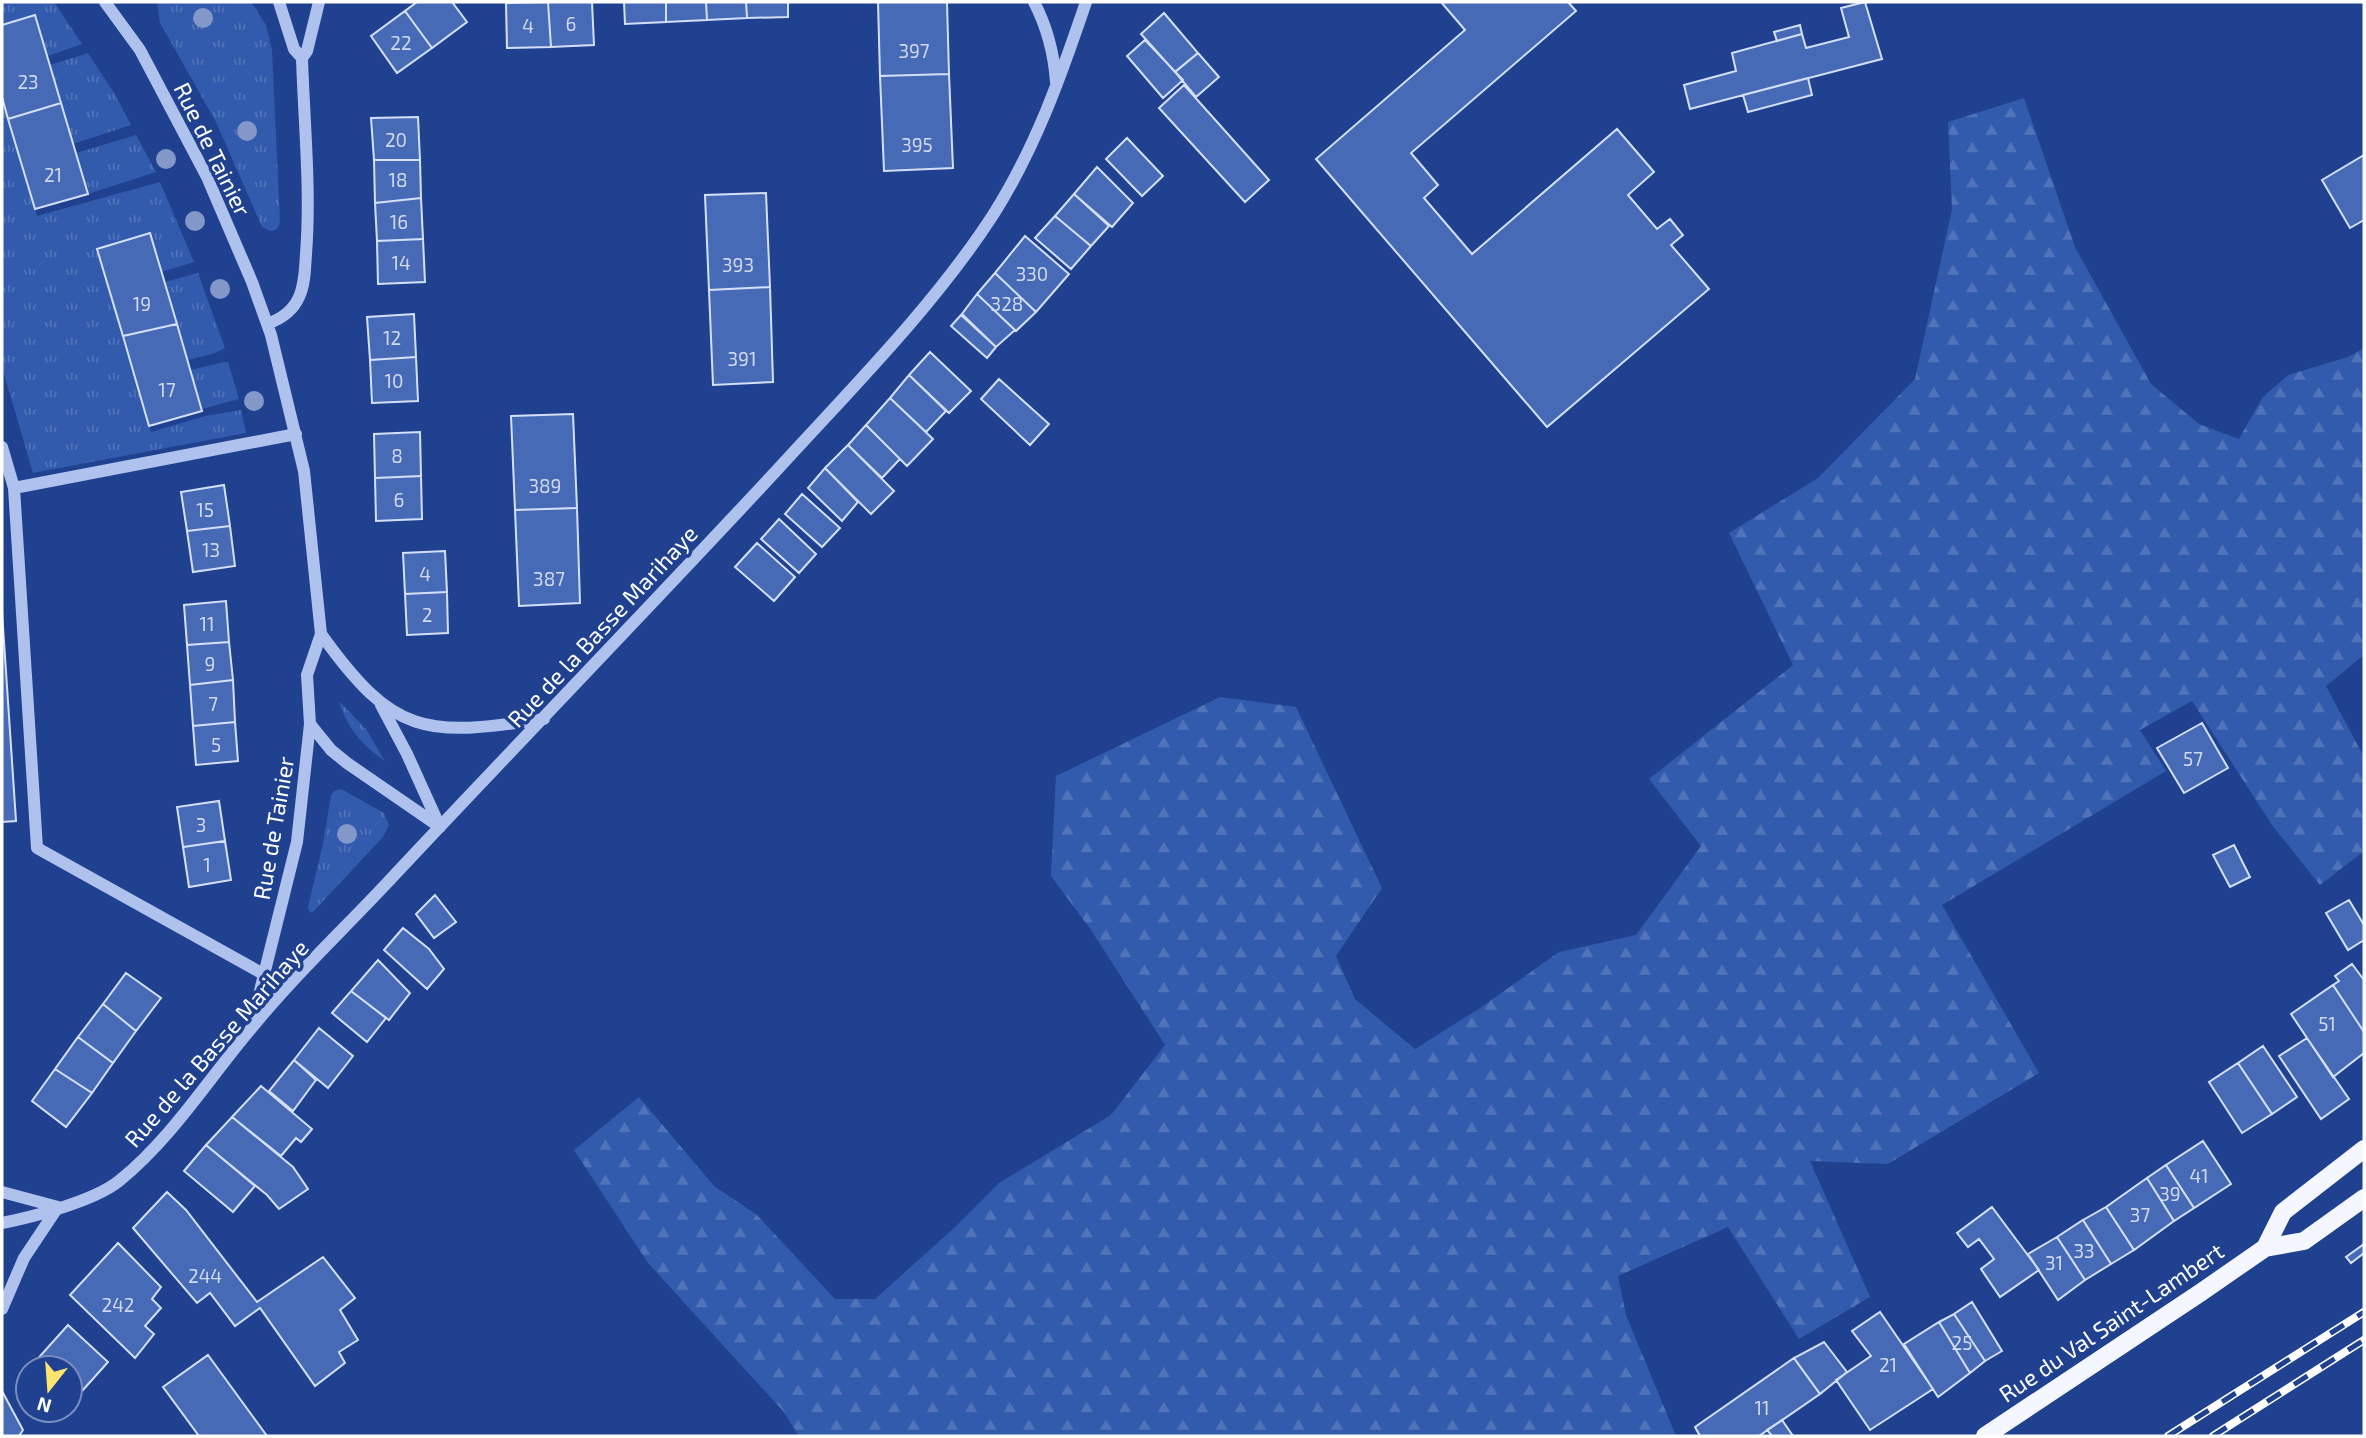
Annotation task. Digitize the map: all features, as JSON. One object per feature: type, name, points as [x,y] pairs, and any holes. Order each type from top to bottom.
[{"type":"main road","name":"Rue du Val Saint-Lambert","points":[[2265,1248],[2283,1212],[2364,1149]]},
{"type":"main road","name":"Rue du Val Saint-Lambert","points":[[1985,1436],[2265,1248],[2304,1241],[2364,1198]]},
{"type":"street","name":"Rue de Tainier","points":[[105,2],[140,51],[208,177],[267,324],[281,369],[304,471],[321,634],[307,676],[310,724],[297,842],[251,1027]]},
{"type":"street","points":[[279,2],[293,49],[302,58]]},
{"type":"street","points":[[267,324],[282,318],[290,310],[299,298],[303,281],[308,229],[302,58],[307,51],[319,2]]},
{"type":"street","points":[[1034,2],[1049,37],[1055,64],[1056,88]]},
{"type":"street","name":"Rue de la Basse Marihaye","points":[[2,1223],[59,1207],[113,1186],[136,1167],[174,1127],[251,1027],[544,719],[810,435],[892,343],[956,266],[992,216],[1027,157],[1056,88],[1086,2]]},
{"type":"street","points":[[14,488],[296,434]]},
{"type":"street","points":[[2,447],[14,488],[37,848],[265,975]]},
{"type":"street","name":"Rue de Tainier","points":[[321,634],[346,669],[381,704],[404,719],[429,726],[459,729],[544,719]]},
{"type":"street","points":[[381,704],[440,827]]},
{"type":"street","points":[[310,724],[331,751],[440,827]]},
{"type":"street","points":[[2,1192],[59,1207],[24,1258],[2,1309]]},
{"type":"green space","points":[[2,2],[54,2],[82,44],[48,56],[35,15],[2,25]]},
{"type":"green space","points":[[157,2],[251,2],[266,25],[272,50],[280,222],[275,230],[262,227],[216,122],[160,23]]},
{"type":"green space","points":[[88,53],[131,125],[73,144],[50,65]]},
{"type":"green space","points":[[2,97],[37,216],[160,182],[194,262],[162,272],[150,233],[97,249],[151,432],[205,416],[241,410],[246,433],[33,473],[2,367]]},
{"type":"green space","points":[[2024,98],[2075,247],[2151,384],[2199,424],[2239,439],[2262,398],[2288,375],[2348,357],[2364,348],[2364,655],[2326,686],[2364,757],[2364,851],[2320,885],[2272,825],[2192,701],[2140,730],[2166,771],[1942,905],[2039,1073],[1888,1164],[1810,1161],[1870,1297],[1799,1339],[1728,1227],[1618,1276],[1626,1315],[1676,1436],[799,1436],[783,1411],[648,1263],[574,1150],[639,1097],[714,1186],[757,1215],[835,1299],[875,1299],[954,1228],[999,1183],[1111,1115],[1165,1045],[1091,930],[1051,876],[1056,776],[1220,697],[1296,707],[1382,888],[1336,956],[1355,999],[1415,1049],[1480,1008],[1559,952],[1636,935],[1701,846],[1649,779],[1793,665],[1729,533],[1818,478],[1915,379],[1952,209],[1948,122]]},
{"type":"green space","points":[[136,135],[156,172],[88,194],[76,153]]},
{"type":"green space","points":[[198,273],[225,348],[188,360],[165,282]]},
{"type":"green space","points":[[228,362],[239,399],[202,409],[190,370]]},
{"type":"green space","points":[[339,701],[366,729],[385,761],[356,735],[346,720]]},
{"type":"green space","points":[[341,789],[384,813],[389,825],[383,837],[312,913],[308,907],[331,795]]},
{"type":"building","points":[[417,2],[452,2],[467,22],[432,48],[405,11]]},
{"type":"building","points":[[548,2],[592,2],[594,45],[551,47]]},
{"type":"building","points":[[548,2],[551,47],[507,48],[506,3]]},
{"type":"building","points":[[624,2],[666,2],[666,22],[625,24]]},
{"type":"building","points":[[666,2],[706,2],[707,20],[666,22]]},
{"type":"building","points":[[706,2],[746,2],[747,18],[707,20]]},
{"type":"building","points":[[746,2],[788,2],[788,17],[747,18]]},
{"type":"building","points":[[878,2],[947,2],[949,74],[880,76]]},
{"type":"building","points":[[1441,2],[1568,2],[1576,11],[1411,153],[1438,185],[1424,198],[1472,254],[1617,129],[1654,172],[1628,195],[1657,229],[1670,219],[1683,235],[1671,245],[1709,289],[1547,427],[1316,159],[1465,30]]},
{"type":"building","points":[[1865,2],[1882,59],[1690,109],[1684,85],[1736,71],[1732,53],[1802,34],[1806,48],[1849,37],[1841,8]]},
{"type":"building","points":[[405,11],[432,48],[397,73],[371,36]]},
{"type":"building","points":[[1164,13],[1198,53],[1175,72],[1141,34]]},
{"type":"building","points":[[35,15],[61,103],[8,119],[2,97],[2,25]]},
{"type":"building","points":[[1800,25],[1802,34],[1777,41],[1774,32]]},
{"type":"building","points":[[1145,40],[1183,80],[1163,98],[1127,56]]},
{"type":"building","points":[[1198,53],[1219,77],[1196,97],[1175,72]]},
{"type":"building","points":[[949,74],[953,168],[884,171],[880,76]]},
{"type":"building","points":[[1808,78],[1812,95],[1748,112],[1743,95]]},
{"type":"building","points":[[1184,85],[1269,180],[1245,202],[1159,108]]},
{"type":"building","points":[[61,103],[88,194],[35,209],[8,119]]},
{"type":"building","points":[[418,117],[420,160],[374,160],[371,118]]},
{"type":"building","points":[[1127,138],[1163,176],[1142,196],[1106,159]]},
{"type":"building","points":[[2364,155],[2364,220],[2350,228],[2322,180]]},
{"type":"building","points":[[374,160],[420,160],[421,198],[375,203]]},
{"type":"building","points":[[1097,167],[1133,203],[1112,227],[1074,194]]},
{"type":"building","points":[[766,193],[770,287],[709,290],[705,195]]},
{"type":"building","points":[[1074,194],[1109,226],[1091,246],[1055,216]]},
{"type":"building","points":[[421,198],[423,239],[377,241],[375,203]]},
{"type":"building","points":[[1055,216],[1091,246],[1071,269],[1035,238]]},
{"type":"building","points":[[150,233],[177,324],[123,336],[97,249]]},
{"type":"building","points":[[1025,236],[1069,274],[1036,312],[995,273]]},
{"type":"building","points":[[423,239],[425,282],[378,284],[377,241]]},
{"type":"building","points":[[995,273],[1036,312],[1016,331],[977,294]]},
{"type":"building","points":[[770,287],[773,382],[713,385],[709,290]]},
{"type":"building","points":[[977,294],[1015,330],[996,347],[962,314]]},
{"type":"building","points":[[414,314],[416,357],[370,360],[367,317]]},
{"type":"building","points":[[961,315],[996,347],[987,358],[951,326]]},
{"type":"building","points":[[177,324],[202,411],[149,426],[123,336]]},
{"type":"building","points":[[930,352],[971,391],[949,413],[909,375]]},
{"type":"building","points":[[416,357],[418,401],[372,403],[370,360]]},
{"type":"building","points":[[909,375],[946,411],[926,432],[890,398]]},
{"type":"building","points":[[999,379],[1049,424],[1030,445],[981,399]]},
{"type":"building","points":[[890,398],[933,439],[907,466],[866,425]]},
{"type":"building","points":[[573,414],[577,508],[515,510],[511,416]]},
{"type":"building","points":[[866,425],[900,459],[882,478],[848,445]]},
{"type":"building","points":[[420,432],[421,476],[375,478],[374,434]]},
{"type":"building","points":[[848,445],[894,491],[871,514],[825,468]]},
{"type":"building","points":[[825,468],[858,502],[842,521],[808,488]]},
{"type":"building","points":[[421,476],[422,519],[376,521],[375,478]]},
{"type":"building","points":[[224,485],[230,526],[187,531],[181,492]]},
{"type":"building","points":[[802,494],[840,528],[822,547],[785,514]]},
{"type":"building","points":[[577,508],[580,603],[519,606],[515,510]]},
{"type":"building","points":[[779,519],[816,554],[799,573],[761,539]]},
{"type":"building","points":[[230,526],[235,566],[193,572],[187,531]]},
{"type":"building","points":[[757,543],[795,577],[774,601],[735,567]]},
{"type":"building","points":[[445,551],[447,592],[405,594],[403,553]]},
{"type":"building","points":[[447,592],[448,633],[407,635],[405,594]]},
{"type":"building","points":[[226,601],[229,642],[187,645],[184,605]]},
{"type":"building","points":[[2,612],[16,821],[2,822]]},
{"type":"building","points":[[229,642],[233,680],[190,685],[187,645]]},
{"type":"building","points":[[233,680],[235,722],[193,726],[190,685]]},
{"type":"building","points":[[235,722],[238,761],[196,765],[193,726]]},
{"type":"building","points":[[2202,723],[2228,768],[2184,793],[2157,748]]},
{"type":"building","points":[[219,801],[225,841],[183,847],[177,807]]},
{"type":"building","points":[[225,841],[231,880],[189,887],[183,847]]},
{"type":"building","points":[[2234,845],[2250,877],[2230,887],[2213,855]]},
{"type":"building","points":[[435,895],[456,922],[434,938],[416,914]]},
{"type":"building","points":[[2349,900],[2364,925],[2364,940],[2348,950],[2326,913]]},
{"type":"building","points":[[403,928],[429,949],[444,969],[427,989],[384,950]]},
{"type":"building","points":[[378,960],[410,993],[389,1020],[351,991]]},
{"type":"building","points":[[2352,964],[2364,980],[2364,1032],[2333,985],[2339,981],[2335,976]]},
{"type":"building","points":[[126,973],[161,998],[136,1031],[103,1004]]},
{"type":"building","points":[[2333,985],[2364,1032],[2364,1053],[2333,1077],[2291,1014]]},
{"type":"building","points":[[351,991],[386,1018],[367,1042],[332,1013]]},
{"type":"building","points":[[103,1004],[136,1031],[113,1063],[78,1037]]},
{"type":"building","points":[[319,1028],[353,1056],[328,1088],[294,1060]]},
{"type":"building","points":[[78,1037],[113,1063],[92,1093],[55,1069]]},
{"type":"building","points":[[2307,1038],[2349,1099],[2321,1119],[2279,1056]]},
{"type":"building","points":[[2263,1046],[2297,1097],[2272,1114],[2238,1063]]},
{"type":"building","points":[[294,1060],[316,1080],[293,1111],[269,1091]]},
{"type":"building","points":[[2238,1063],[2272,1114],[2242,1133],[2209,1082]]},
{"type":"building","points":[[55,1069],[92,1093],[66,1127],[32,1101]]},
{"type":"building","points":[[261,1086],[312,1129],[301,1142],[296,1138],[281,1156],[232,1117]]},
{"type":"building","points":[[232,1117],[293,1167],[308,1189],[279,1209],[267,1195],[206,1145]]},
{"type":"building","points":[[2203,1141],[2231,1184],[2194,1208],[2166,1165]]},
{"type":"building","points":[[206,1145],[255,1186],[233,1212],[184,1171]]},
{"type":"building","points":[[2166,1165],[2194,1208],[2174,1221],[2147,1178]]},
{"type":"building","points":[[2147,1178],[2174,1221],[2134,1250],[2106,1207]]},
{"type":"building","points":[[167,1192],[186,1210],[257,1302],[323,1257],[355,1298],[340,1310],[358,1340],[339,1352],[345,1363],[315,1386],[260,1308],[235,1326],[210,1293],[197,1303],[133,1228]]},
{"type":"building","points":[[1992,1207],[2039,1270],[2000,1297],[1981,1269],[1994,1259],[1979,1239],[1968,1247],[1957,1233]]},
{"type":"building","points":[[2106,1207],[2134,1250],[2111,1264],[2083,1220]]},
{"type":"building","points":[[2083,1220],[2111,1264],[2085,1280],[2057,1237]]},
{"type":"building","points":[[2057,1237],[2085,1280],[2058,1300],[2028,1254]]},
{"type":"building","points":[[118,1243],[161,1287],[152,1299],[161,1308],[145,1326],[154,1334],[135,1358],[70,1295]]},
{"type":"building","points":[[2364,1244],[2364,1253],[2351,1263],[2346,1257]]},
{"type":"building","points":[[1972,1302],[2002,1351],[1985,1361],[1954,1314]]},
{"type":"building","points":[[1880,1312],[1933,1389],[1870,1430],[1836,1380],[1871,1356],[1852,1331]]},
{"type":"building","points":[[1954,1314],[1985,1361],[1970,1373],[1939,1322]]},
{"type":"building","points":[[1939,1322],[1970,1373],[1938,1397],[1904,1344]]},
{"type":"building","points":[[68,1325],[108,1362],[84,1389],[84,1354],[42,1354]]},
{"type":"building","points":[[1824,1342],[1847,1372],[1820,1394],[1794,1358]]},
{"type":"building","points":[[208,1355],[267,1436],[199,1436],[163,1387]]},
{"type":"building","points":[[1794,1358],[1820,1394],[1759,1436],[1700,1436],[1695,1427]]},
{"type":"building","points":[[2,1391],[14,1413],[14,1424],[20,1424],[23,1430],[19,1436],[2,1436]]},
{"type":"building","points":[[1782,1420],[1793,1436],[1772,1436],[1767,1430]]},
{"type":"railway","points":[[2168,1436],[2364,1312]]},
{"type":"railway","points":[[2213,1436],[2364,1340]]}]
